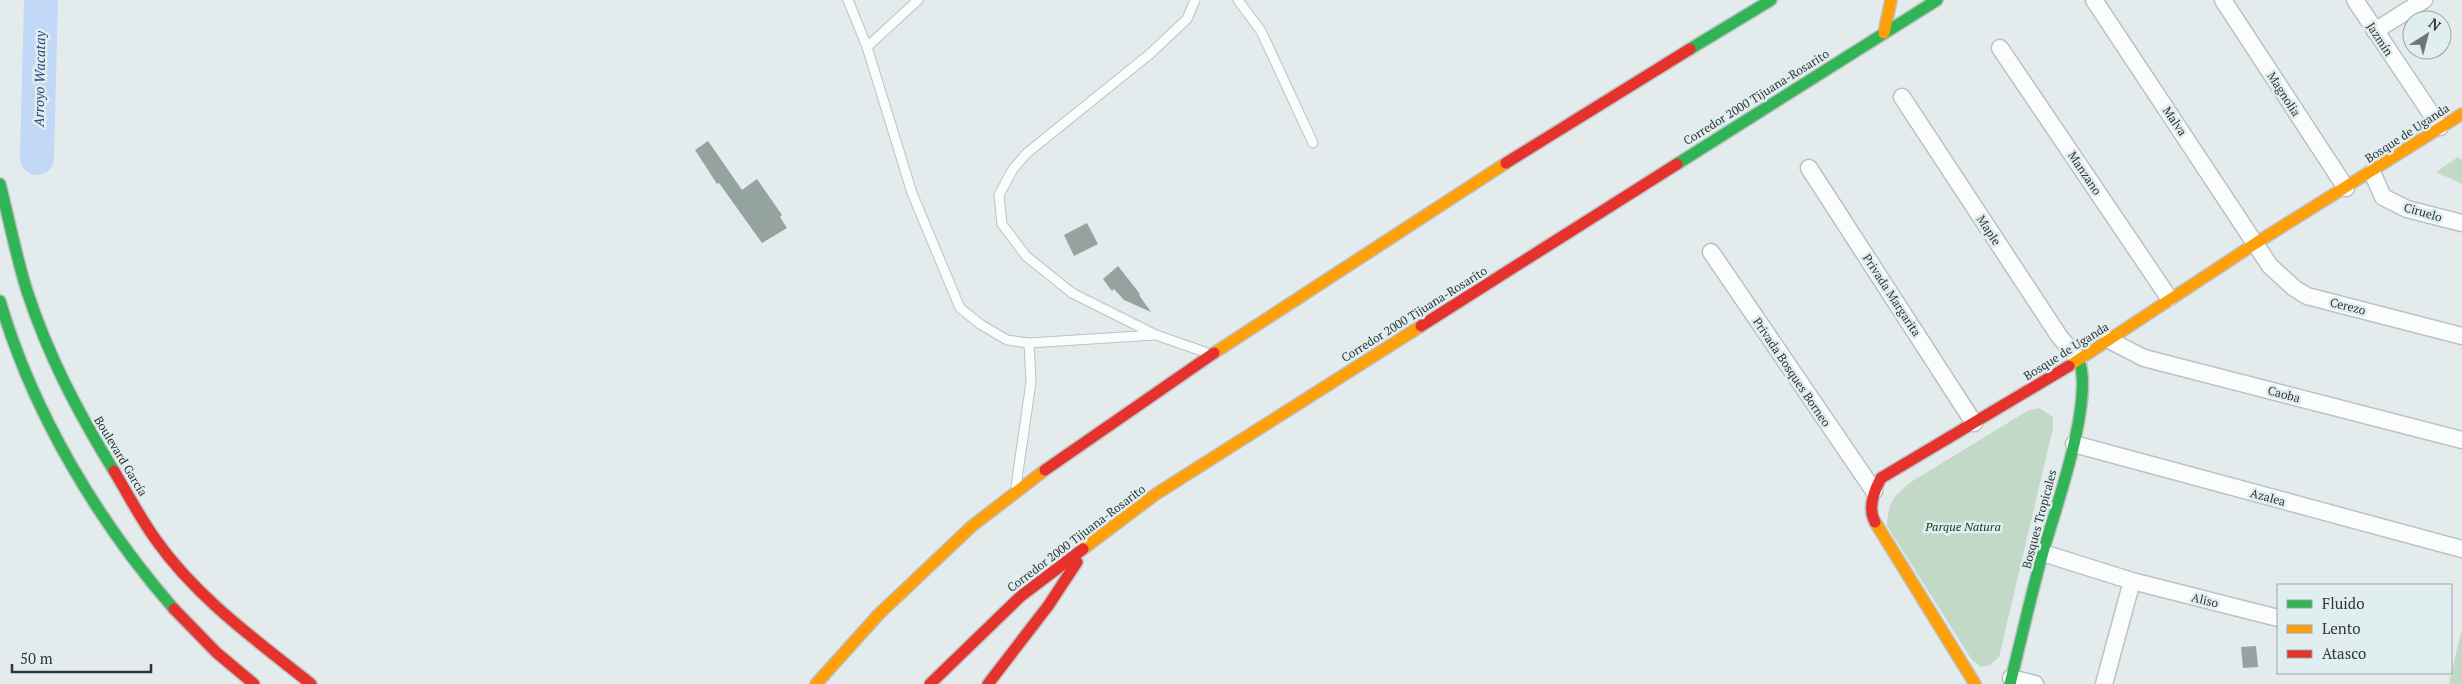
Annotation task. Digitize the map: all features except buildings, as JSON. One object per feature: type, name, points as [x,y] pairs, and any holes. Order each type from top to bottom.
[{"type":"main road","points":[[812,684],[820,680],[886,607],[972,526],[1066,454],[1213,354],[1576,118],[1771,0]]},
{"type":"main road","points":[[1884,33],[1891,0]]},
{"type":"main road","name":"Corredor 2000 Tijuana-Rosarito","points":[[930,684],[1021,596],[1089,544],[1189,473],[1937,0]]},
{"type":"main road","name":"Bosque de Uganda","points":[[1874,491],[1886,474],[2079,360],[2169,298],[2462,114]]},
{"type":"main road","name":"Boulevard García","points":[[0,184],[27,290],[50,353],[77,411],[156,540],[199,590],[235,624],[311,684]]},
{"type":"main road","points":[[0,301],[4,318],[42,410],[67,458],[106,522],[139,568],[174,609],[210,646],[254,684]]},
{"type":"main road","name":"Bosques Tropicales","points":[[2011,681],[2043,553],[2074,444],[2083,392],[2083,374],[2079,360]]},
{"type":"main road","points":[[1874,491],[1871,514],[1975,684]]},
{"type":"main road","points":[[988,684],[1048,606],[1089,544]]},
{"type":"street","name":"Malva","points":[[2094,0],[2256,243]]},
{"type":"street","name":"Magnolia","points":[[2223,0],[2346,188]]},
{"type":"street","name":"Jazmín","points":[[2355,0],[2440,127]]},
{"type":"street","points":[[2375,31],[2424,0]]},
{"type":"street","name":"Manzano","points":[[2000,48],[2169,298]]},
{"type":"street","name":"Maple","points":[[1902,97],[2059,336],[2079,360]]},
{"type":"street","name":"Privada Margarita","points":[[1809,168],[1974,422]]},
{"type":"street","name":"Ciruelo","points":[[2372,172],[2383,197],[2407,209],[2462,222]]},
{"type":"street","name":"Cerezo","points":[[2256,243],[2270,266],[2294,288],[2307,296],[2462,336]]},
{"type":"street","name":"Privada Bosques Borneo","points":[[1711,252],[1874,491]]},
{"type":"street","name":"Caoba","points":[[2109,340],[2144,358],[2462,440]]},
{"type":"street","name":"Azalea","points":[[2074,444],[2462,549]]},
{"type":"street","name":"Aliso","points":[[2043,553],[2132,581],[2277,618]]},
{"type":"street","points":[[2104,684],[2132,581]]},
{"type":"street","points":[[2011,681],[2035,684]]},
{"type":"lane","points":[[848,0],[867,47],[912,193],[960,308],[980,324],[1007,340],[1029,343],[1156,335]]},
{"type":"lane","points":[[867,47],[918,0]]},
{"type":"lane","points":[[1195,0],[1187,18],[1150,53],[1027,153],[1012,169],[999,195],[1002,224],[1026,256],[1072,293],[1156,335],[1213,354]]},
{"type":"lane","points":[[1238,0],[1261,31],[1313,144]]},
{"type":"lane","points":[[1015,493],[1031,382],[1029,343]]},
{"type":"green space","points":[[2458,157],[2462,160],[2462,184],[2436,172]]},
{"type":"green space","name":"Parque Natura","points":[[2039,408],[2053,417],[2053,428],[1999,657],[1990,665],[1981,667],[1972,660],[1887,526],[1890,505],[1896,496],[1911,482],[2029,410]]},
{"type":"green space","points":[[2462,628],[2462,684],[2449,684]]},
{"type":"waterway","name":"Arroyo Wacatay","points":[[37,158],[41,0]]},
{"type":"traffic: fast","points":[[1690,49],[1771,0]]},
{"type":"traffic: fast","points":[[1677,164],[1937,0]]},
{"type":"traffic: fast","points":[[0,184],[23,278],[45,339],[76,406],[114,471]]},
{"type":"traffic: fast","points":[[0,301],[30,384],[71,464],[119,540],[174,609]]},
{"type":"traffic: fast","points":[[2010,684],[2043,552],[2072,454],[2078,427],[2082,401],[2082,378],[2079,360]]},
{"type":"traffic: slow","points":[[1884,33],[1891,0]]},
{"type":"traffic: slow","points":[[2069,366],[2256,243],[2462,114]]},
{"type":"traffic: slow","points":[[1214,353],[1506,163]]},
{"type":"traffic: slow","points":[[1083,549],[1156,494],[1421,326]]},
{"type":"traffic: slow","points":[[816,684],[879,614],[972,526],[1045,470]]},
{"type":"traffic: slow","points":[[1875,522],[1975,684]]},
{"type":"traffic: jam","points":[[1506,163],[1690,49]]},
{"type":"traffic: jam","points":[[1421,326],[1677,164]]},
{"type":"traffic: jam","points":[[1045,470],[1214,353]]},
{"type":"traffic: jam","points":[[1875,522],[1872,505],[1874,494],[1881,478],[2069,366]]},
{"type":"traffic: jam","points":[[114,471],[150,532],[190,581],[228,617],[311,684]]},
{"type":"traffic: jam","points":[[930,684],[1021,596],[1083,549]]},
{"type":"traffic: jam","points":[[988,684],[1048,606],[1077,562]]},
{"type":"traffic: jam","points":[[174,609],[217,653],[254,684]]}]
